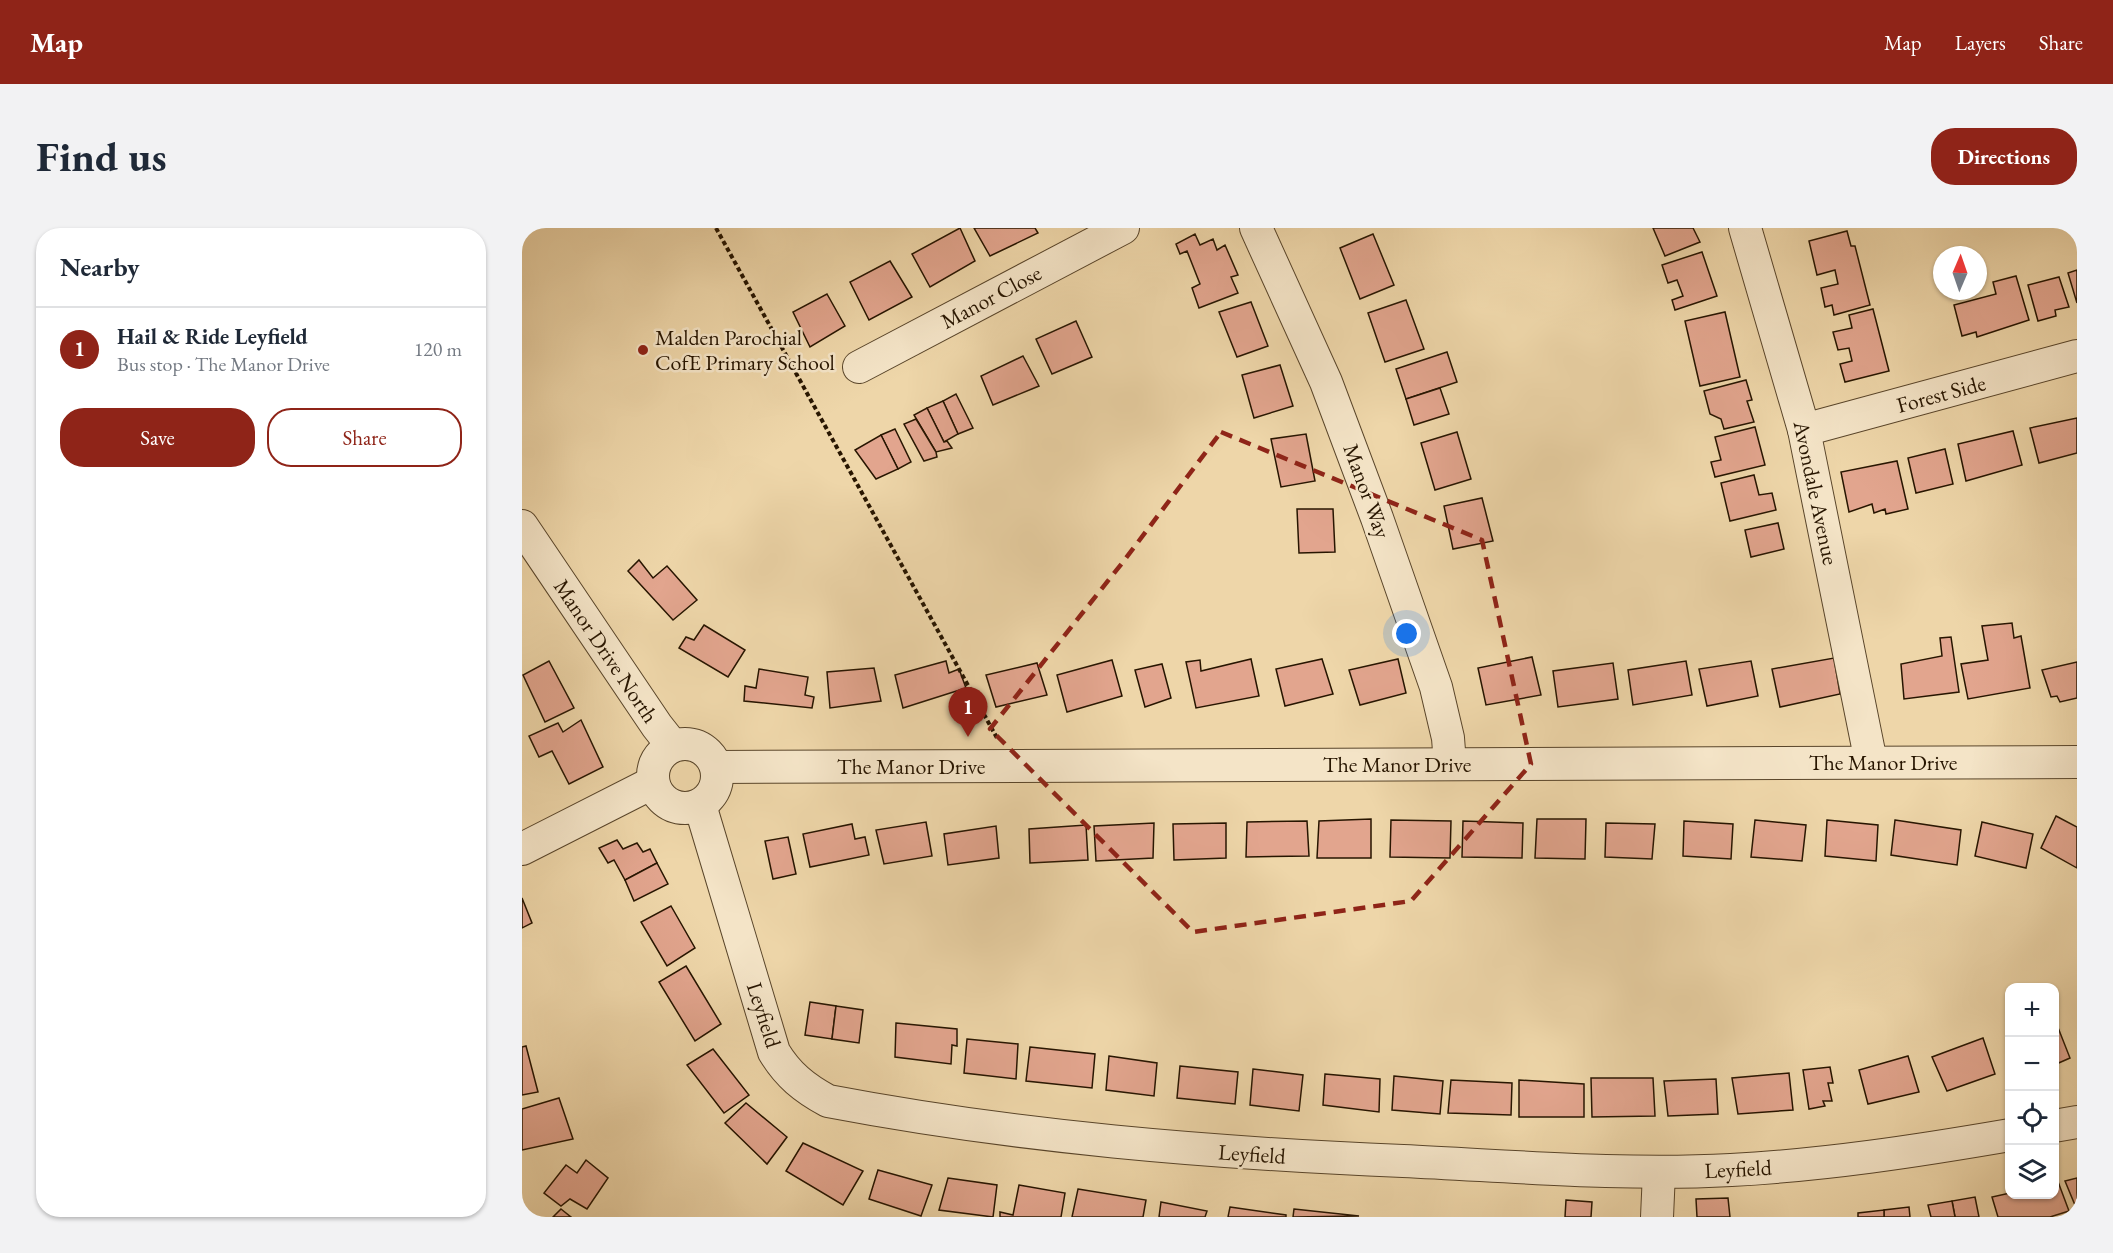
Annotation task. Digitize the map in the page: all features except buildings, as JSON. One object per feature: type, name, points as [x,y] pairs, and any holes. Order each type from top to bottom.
[{"type":"street","name":"Manor Close","points":[[859,367],[1123,228]]},
{"type":"street","name":"Manor Way","points":[[1256,228],[1326,382],[1377,518],[1436,687],[1448,738],[1450,764]]},
{"type":"street","name":"Avondale Avenue","points":[[1745,228],[1804,430],[1870,762]]},
{"type":"street","name":"Forest Side","points":[[1804,430],[2077,356]]},
{"type":"street","name":"Manor Drive North","points":[[522,526],[672,745]]},
{"type":"street","points":[[691,743],[707,751],[717,767],[717,782],[711,796],[700,805],[680,809],[662,800],[652,783],[655,760],[672,745],[691,743]]},
{"type":"street","name":"The Manor Drive","points":[[717,767],[2077,762]]},
{"type":"street","points":[[522,849],[652,783]]},
{"type":"street","name":"Leyfield","points":[[700,805],[774,1052],[786,1071],[806,1090],[828,1101],[1018,1131],[1260,1155],[1659,1172],[1808,1164],[1911,1152],[2005,1136]]},
{"type":"street","points":[[2059,1125],[2077,1122]]},
{"type":"street","points":[[1657,1217],[1659,1172]]},
{"type":"path","points":[[716,228],[1012,765]]},
{"type":"highlighted area","points":[[1221,432],[1482,540],[1531,764],[1411,901],[1193,932],[990,729],[1123,562]]},
{"type":"place","name":"Malden Parochial CofE Primary School","points":[[643,350]]},
{"type":"place","name":"Hail & Ride Leyfield","points":[[968,737]]}]
